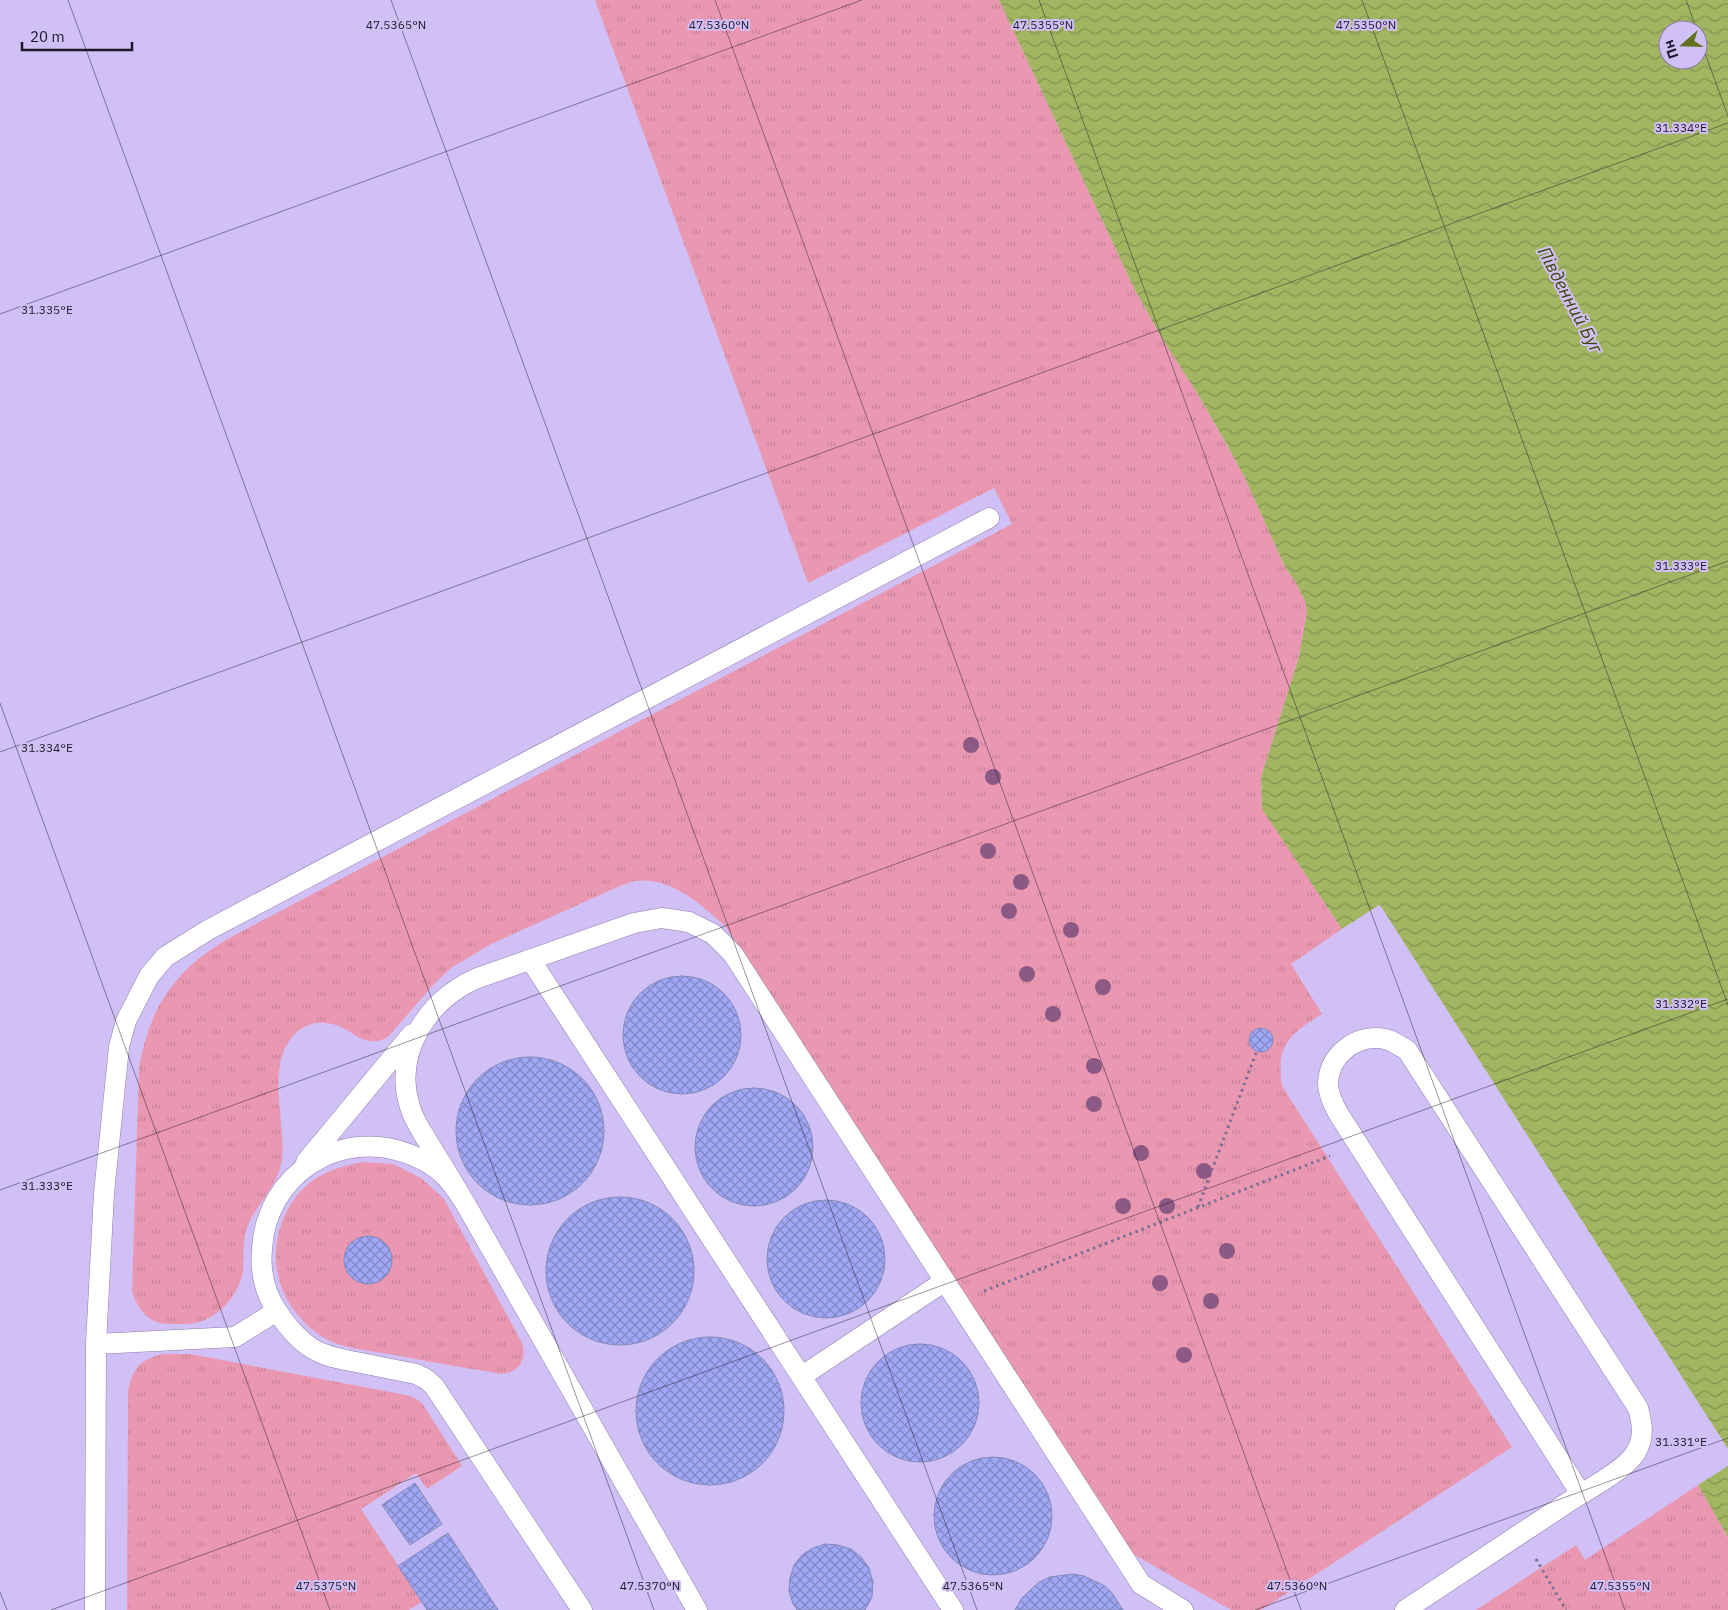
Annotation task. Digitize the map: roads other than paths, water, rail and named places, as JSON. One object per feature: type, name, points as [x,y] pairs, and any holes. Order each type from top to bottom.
[{"type":"lane","points":[[95,1610],[96,1344],[104,1194],[119,1047],[126,1021],[149,976],[165,957],[208,930],[989,518]]},
{"type":"lane","points":[[582,1610],[434,1386],[416,1374],[331,1357],[313,1350],[285,1324],[267,1292],[261,1258],[262,1242],[272,1209],[290,1180],[444,998],[459,986],[475,979],[634,923],[662,918],[689,922],[713,934],[733,954],[1141,1584],[1183,1610]]},
{"type":"lane","points":[[530,959],[953,1610]]},
{"type":"lane","points":[[422,1023],[414,1039],[406,1072],[410,1106],[416,1122],[465,1203],[698,1610]]},
{"type":"lane","points":[[1405,1610],[1581,1494],[1627,1463],[1637,1451],[1642,1437],[1642,1422],[1638,1408],[1407,1050],[1394,1042],[1379,1038],[1364,1039],[1350,1044],[1338,1055],[1331,1069],[1328,1084],[1331,1099],[1581,1494]]},
{"type":"lane","points":[[290,1180],[317,1160],[333,1152],[367,1146],[384,1147],[416,1156],[431,1165],[445,1176],[465,1203]]},
{"type":"lane","points":[[802,1376],[945,1281]]},
{"type":"lane","points":[[96,1344],[235,1337],[277,1312]]},
{"type":"water","name":"Південний Буг","points":[[999,0],[1728,0],[1728,1449],[1380,905],[1342,929],[1262,809],[1261,777],[1299,657],[1307,612],[1305,601],[1285,567],[1245,478],[1199,396],[1160,335],[1133,286]]},
{"type":"water","points":[[1728,1466],[1728,1537],[1698,1485]]}]
